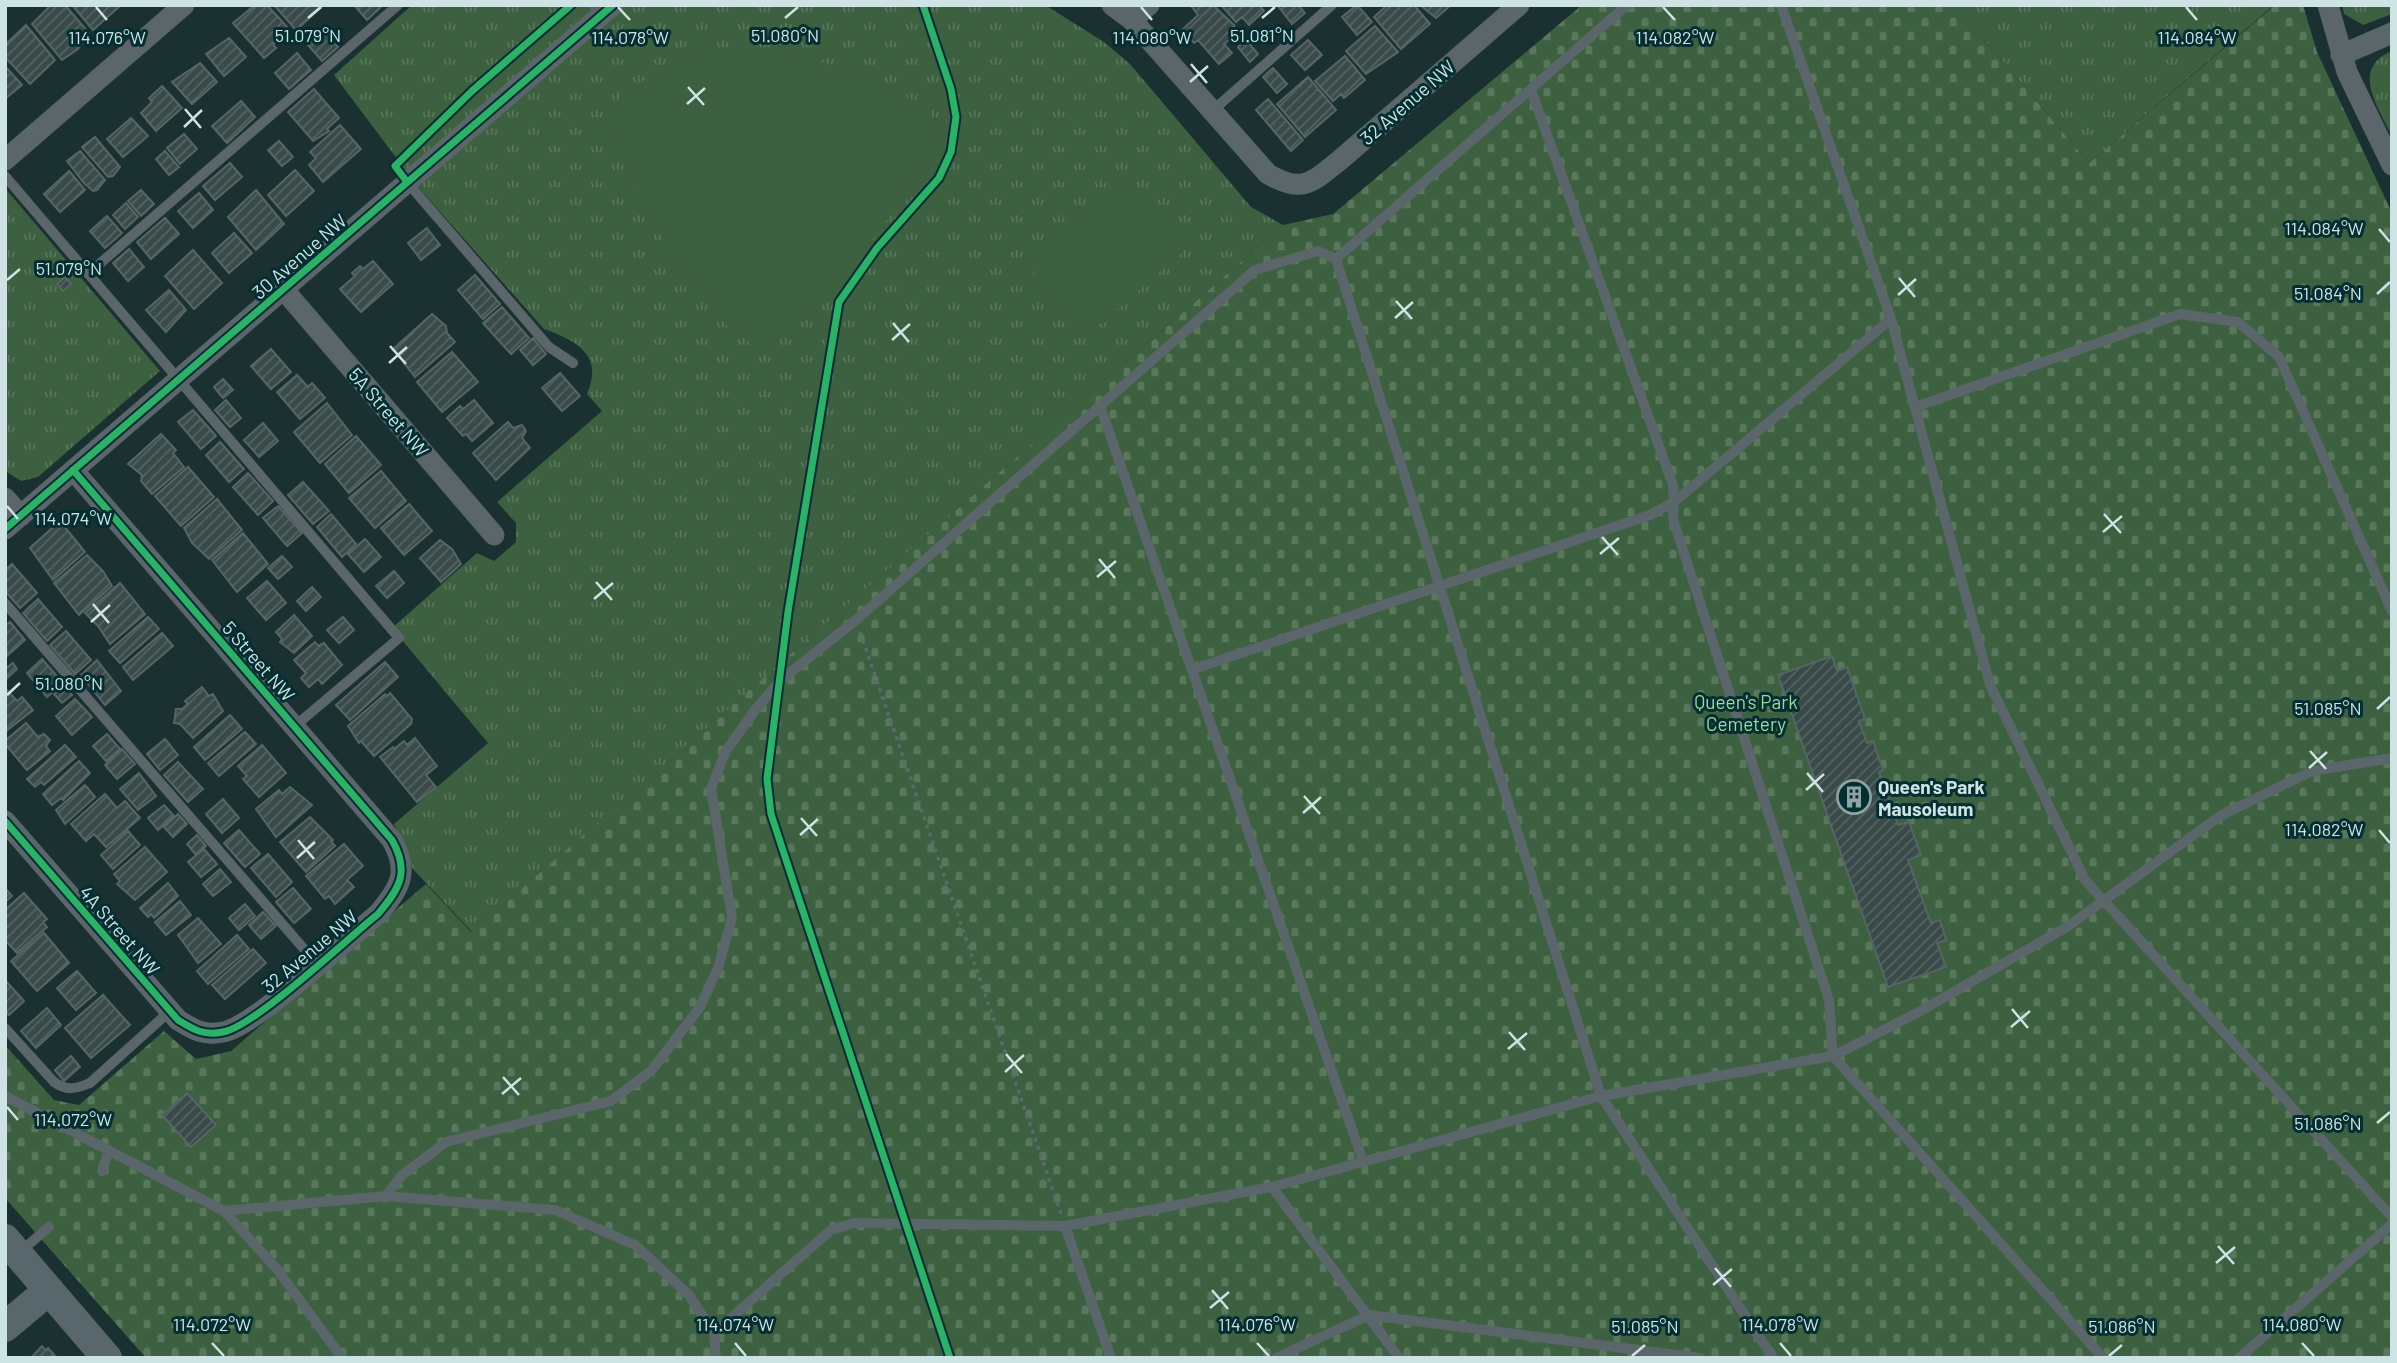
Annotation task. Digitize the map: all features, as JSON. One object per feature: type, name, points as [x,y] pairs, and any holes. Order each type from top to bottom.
[{"type":"main road","points":[[11,1246],[107,1358]]},
{"type":"main road","points":[[5,1327],[49,1290]]},
{"type":"street","points":[[5,160],[184,5]]},
{"type":"street","name":"30 Avenue NW","points":[[13,523],[612,5]]},
{"type":"street","points":[[1112,5],[1132,20],[1211,112]]},
{"type":"street","points":[[1132,20],[1149,5]]},
{"type":"street","name":"32 Avenue NW","points":[[1211,112],[1268,174],[1289,186],[1313,181],[1519,5]]},
{"type":"street","points":[[2328,5],[2341,55],[2392,165]]},
{"type":"street","points":[[2341,55],[2392,33]]},
{"type":"street","name":"5A Street NW","points":[[284,290],[495,535]]},
{"type":"street","name":"5 Street NW","points":[[73,470],[392,840],[401,855],[401,880]]},
{"type":"street","points":[[5,498],[13,523]]},
{"type":"street","name":"4A Street NW","points":[[5,821],[178,1020],[200,1033],[226,1032]]},
{"type":"street","name":"32 Avenue NW","points":[[226,1032],[254,1018],[378,914],[393,896],[401,880]]},
{"type":"lane","points":[[89,273],[397,5]]},
{"type":"lane","points":[[1211,112],[1332,5]]},
{"type":"lane","points":[[1336,259],[1628,5]]},
{"type":"lane","points":[[1781,5],[1891,318],[1990,685],[2085,880],[2392,1217]]},
{"type":"lane","points":[[1531,90],[1673,485],[1673,519],[1829,1000],[1833,1056],[2103,1358]]},
{"type":"lane","points":[[5,176],[399,638],[295,726]]},
{"type":"lane","points":[[407,182],[549,347],[573,363]]},
{"type":"lane","points":[[386,1196],[402,1175],[446,1142],[611,1101],[651,1071],[701,1007],[719,965],[732,918],[711,788],[726,751],[781,680],[856,620],[1255,271],[1318,251],[1336,259],[1437,585],[1601,1096],[1773,1358]]},
{"type":"lane","points":[[1915,407],[2180,314],[2238,322],[2279,357],[2392,611]]},
{"type":"lane","points":[[1194,669],[1650,515],[1674,502],[1891,318]]},
{"type":"lane","points":[[1100,406],[1194,669],[1363,1161]]},
{"type":"lane","points":[[5,603],[317,964]]},
{"type":"lane","points":[[714,1333],[831,1230],[854,1223],[1065,1226],[1272,1187],[1601,1096],[1833,1056],[1917,1013],[2067,927],[2220,816],[2312,771],[2392,758]]},
{"type":"lane","points":[[5,1028],[54,1082],[63,1089],[79,1088],[90,1083],[170,1011]]},
{"type":"lane","points":[[5,1096],[224,1211],[277,1269],[342,1358]]},
{"type":"lane","points":[[102,1171],[109,1150]]},
{"type":"lane","points":[[1272,1187],[1399,1358]]},
{"type":"lane","points":[[224,1211],[386,1196],[555,1210],[635,1245],[690,1295],[714,1333],[716,1358]]},
{"type":"lane","points":[[2239,1358],[2392,1224]]},
{"type":"lane","points":[[1065,1226],[1111,1358]]},
{"type":"lane","points":[[11,1246],[49,1227]]},
{"type":"lane","points":[[1276,1358],[1369,1315],[1700,1358]]},
{"type":"path","points":[[856,620],[1065,1226]]},
{"type":"green space","points":[[412,5],[1045,5],[1104,42],[1130,64],[1251,207],[1283,225],[472,932],[412,868],[409,853],[394,824],[488,743],[392,628],[477,553],[494,561],[516,542],[516,523],[497,502],[602,411],[587,394],[592,369],[590,359],[584,351],[567,339],[544,329],[419,188],[334,75]]},
{"type":"green space","name":"Queen's Park Cemetery","points":[[1582,5],[1955,5],[2089,163],[2275,5],[2303,5],[2317,52],[2392,213],[2392,1358],[146,1358],[5,1198],[5,1045],[54,1100],[79,1105],[164,1031],[196,1059],[231,1051],[426,884],[471,932],[1283,225],[1333,214]]},
{"type":"green space","points":[[1955,5],[2274,5],[2089,163]]},
{"type":"green space","points":[[2342,5],[2392,5],[2392,14],[2363,25],[2344,14]]},
{"type":"green space","points":[[2392,51],[2392,136],[2375,101],[2370,78],[2372,67],[2379,58]]},
{"type":"green space","points":[[791,52],[862,76],[930,110],[940,148],[826,303],[764,347],[739,335],[715,314],[693,287],[653,223],[608,133],[622,92],[666,70],[717,55]]},
{"type":"green space","points":[[1123,178],[1186,249],[1088,335],[1025,263]]},
{"type":"green space","points":[[5,188],[160,371],[38,477],[21,481],[5,471]]},
{"type":"building","points":[[51,5],[65,5],[89,33],[78,49],[62,60],[32,24]]},
{"type":"building","points":[[72,5],[121,5],[93,30]]},
{"type":"building","points":[[255,5],[267,5],[289,29],[273,45],[276,48],[264,58],[233,23]]},
{"type":"building","points":[[274,5],[324,5],[296,30]]},
{"type":"building","points":[[354,5],[383,5],[367,20]]},
{"type":"building","points":[[1213,5],[1234,25],[1237,33],[1224,44],[1232,53],[1219,64],[1198,40],[1194,43],[1182,30],[1198,15],[1192,7]]},
{"type":"building","points":[[1221,5],[1259,5],[1264,11],[1249,25],[1242,17],[1236,22]]},
{"type":"building","points":[[1298,5],[1305,13],[1292,24],[1278,6]]},
{"type":"building","points":[[1357,5],[1372,22],[1357,35],[1342,17]]},
{"type":"building","points":[[1387,5],[1414,5],[1430,24],[1401,49],[1374,17]]},
{"type":"building","points":[[1420,5],[1451,5],[1436,18]]},
{"type":"building","points":[[26,25],[55,60],[30,84],[5,57],[5,45]]},
{"type":"building","points":[[1375,26],[1398,52],[1366,74],[1346,51]]},
{"type":"building","points":[[324,31],[338,47],[322,61],[308,45]]},
{"type":"building","points":[[229,38],[246,57],[224,76],[206,54]]},
{"type":"building","points":[[1246,40],[1258,54],[1250,62],[1238,47]]},
{"type":"building","points":[[1308,40],[1322,55],[1305,70],[1291,55]]},
{"type":"building","points":[[297,53],[311,70],[289,89],[275,73]]},
{"type":"building","points":[[1345,56],[1365,80],[1344,98],[1341,94],[1333,101],[1315,81]]},
{"type":"building","points":[[200,63],[217,82],[192,104],[172,82]]},
{"type":"building","points":[[5,66],[22,85],[5,99]]},
{"type":"building","points":[[1273,68],[1287,84],[1277,93],[1263,77]]},
{"type":"building","points":[[1308,77],[1336,110],[1305,137],[1277,104]]},
{"type":"building","points":[[162,86],[182,108],[156,131],[141,113],[152,102],[149,98]]},
{"type":"building","points":[[314,89],[339,118],[327,129],[329,131],[313,141],[288,112]]},
{"type":"building","points":[[1268,99],[1303,140],[1291,151],[1256,110]]},
{"type":"building","points":[[241,101],[255,117],[227,143],[212,126]]},
{"type":"building","points":[[131,118],[148,136],[123,157],[107,139]]},
{"type":"building","points":[[340,125],[361,149],[323,182],[309,165],[316,158],[310,152]]},
{"type":"building","points":[[184,134],[197,149],[180,164],[167,148]]},
{"type":"building","points":[[95,137],[120,167],[113,176],[108,177],[82,147]]},
{"type":"building","points":[[279,141],[293,157],[282,166],[268,150]]},
{"type":"building","points":[[80,151],[105,180],[97,190],[93,191],[84,183],[67,161]]},
{"type":"building","points":[[165,151],[179,167],[169,175],[156,159]]},
{"type":"building","points":[[230,163],[242,177],[215,200],[203,186]]},
{"type":"building","points":[[295,170],[314,191],[286,216],[268,195]]},
{"type":"building","points":[[69,171],[85,190],[60,212],[44,194]]},
{"type":"building","points":[[141,190],[154,204],[141,216],[128,201]]},
{"type":"building","points":[[256,190],[284,224],[256,250],[228,217]]},
{"type":"building","points":[[199,193],[213,210],[193,228],[178,211]]},
{"type":"building","points":[[126,203],[138,217],[125,229],[113,215]]},
{"type":"building","points":[[107,216],[122,233],[105,248],[90,231]]},
{"type":"building","points":[[165,218],[179,234],[151,259],[137,242]]},
{"type":"building","points":[[427,228],[440,245],[421,260],[408,243]]},
{"type":"building","points":[[234,233],[252,253],[229,273],[212,253]]},
{"type":"building","points":[[129,249],[144,267],[128,281],[113,263]]},
{"type":"building","points":[[193,250],[222,283],[194,309],[165,276]]},
{"type":"building","points":[[373,261],[393,284],[361,312],[340,289],[355,276],[352,273],[360,266],[363,269]]},
{"type":"building","points":[[475,275],[500,304],[483,319],[458,290]]},
{"type":"building","points":[[65,277],[71,284],[63,291],[57,284]]},
{"type":"building","points":[[169,290],[186,310],[166,332],[146,310]]},
{"type":"building","points":[[502,307],[529,338],[511,354],[483,323]]},
{"type":"building","points":[[432,314],[446,326],[447,333],[455,342],[415,377],[393,349]]},
{"type":"building","points":[[533,338],[546,354],[533,365],[520,350]]},
{"type":"building","points":[[271,349],[291,372],[271,389],[251,366]]},
{"type":"building","points":[[452,352],[478,382],[442,412],[417,382]]},
{"type":"building","points":[[560,373],[580,396],[562,411],[542,388]]},
{"type":"building","points":[[297,375],[308,387],[312,383],[325,398],[300,419],[277,392]]},
{"type":"building","points":[[223,379],[233,390],[223,398],[214,387]]},
{"type":"building","points":[[226,400],[241,418],[230,427],[215,410]]},
{"type":"building","points":[[474,400],[493,423],[472,441],[466,434],[463,436],[447,418],[460,406],[463,409]]},
{"type":"building","points":[[327,403],[352,435],[320,463],[294,432]]},
{"type":"building","points":[[193,410],[216,436],[201,449],[178,422]]},
{"type":"building","points":[[508,422],[513,428],[522,425],[526,431],[522,438],[530,448],[496,480],[473,453]]},
{"type":"building","points":[[263,423],[278,441],[259,457],[244,440]]},
{"type":"building","points":[[161,434],[176,450],[173,453],[184,467],[152,494],[141,481],[142,475],[128,464]]},
{"type":"building","points":[[356,436],[381,465],[349,493],[325,464]]},
{"type":"building","points":[[220,442],[244,469],[229,482],[206,455]]},
{"type":"building","points":[[188,467],[214,497],[181,526],[155,496]]},
{"type":"building","points":[[381,471],[406,501],[375,528],[349,498]]},
{"type":"building","points":[[248,473],[273,501],[258,515],[233,487]]},
{"type":"building","points":[[303,482],[329,511],[313,524],[288,495]]},
{"type":"building","points":[[217,499],[242,530],[209,559],[192,543],[184,528]]},
{"type":"building","points":[[409,504],[432,531],[404,555],[381,528]]},
{"type":"building","points":[[278,506],[302,533],[287,546],[263,518]]},
{"type":"building","points":[[331,514],[356,544],[342,557],[317,527]]},
{"type":"building","points":[[60,521],[85,552],[53,580],[30,548]]},
{"type":"building","points":[[243,533],[268,564],[237,592],[212,560]]},
{"type":"building","points":[[365,539],[381,557],[364,572],[348,554]]},
{"type":"building","points":[[440,540],[452,549],[461,564],[441,582],[420,558]]},
{"type":"building","points":[[87,555],[103,571],[112,586],[79,615],[54,583]]},
{"type":"building","points":[[282,556],[292,567],[278,579],[268,568]]},
{"type":"building","points":[[12,564],[37,593],[20,608],[5,591],[5,570]]},
{"type":"building","points":[[394,571],[404,583],[387,598],[376,586]]},
{"type":"building","points":[[267,581],[286,603],[266,620],[247,598]]},
{"type":"building","points":[[120,583],[145,614],[110,644],[85,613]]},
{"type":"building","points":[[312,587],[321,597],[306,611],[297,601]]},
{"type":"building","points":[[38,599],[62,627],[47,641],[23,613]]},
{"type":"building","points":[[294,615],[312,636],[294,653],[280,642],[282,639],[276,632]]},
{"type":"building","points":[[148,617],[159,629],[120,663],[109,651]]},
{"type":"building","points":[[343,617],[354,630],[339,643],[327,630]]},
{"type":"building","points":[[10,622],[25,640],[7,656],[5,626]]},
{"type":"building","points":[[66,631],[91,660],[75,674],[50,645]]},
{"type":"building","points":[[162,633],[173,646],[133,680],[123,667]]},
{"type":"building","points":[[315,642],[318,646],[324,643],[342,665],[322,684],[318,679],[309,687],[301,678],[306,673],[294,660]]},
{"type":"building","name":"Queen's Park Mausoleum","points":[[1832,656],[1837,671],[1847,667],[1865,719],[1859,721],[1867,743],[1873,741],[1883,770],[1879,772],[1898,825],[1909,822],[1921,855],[1908,860],[1931,923],[1940,920],[1946,940],[1937,943],[1946,967],[1888,987],[1778,675]]},
{"type":"building","points":[[42,659],[63,683],[47,697],[27,673]]},
{"type":"building","points":[[97,660],[121,691],[105,705],[81,675]]},
{"type":"building","points":[[385,662],[398,677],[350,720],[336,705]]},
{"type":"building","points":[[13,663],[17,669],[5,680],[5,669]]},
{"type":"building","points":[[64,686],[72,695],[62,703],[54,694]]},
{"type":"building","points":[[202,687],[209,696],[213,694],[223,711],[193,738],[180,724],[174,723],[176,709],[182,709],[188,704],[185,701]]},
{"type":"building","points":[[5,688],[17,701],[22,697],[33,710],[5,732]]},
{"type":"building","points":[[390,693],[412,719],[411,724],[374,756],[361,741],[359,743],[348,726],[385,694],[387,696]]},
{"type":"building","points":[[75,699],[92,717],[72,735],[56,716]]},
{"type":"building","points":[[230,715],[242,729],[205,760],[194,747]]},
{"type":"building","points":[[26,723],[38,737],[44,734],[50,740],[46,746],[50,751],[27,770],[5,744],[5,741]]},
{"type":"building","points":[[245,732],[256,744],[219,776],[208,763]]},
{"type":"building","points":[[107,734],[120,749],[106,761],[93,746]]},
{"type":"building","points":[[415,738],[437,766],[426,775],[436,787],[417,802],[380,757],[404,741],[407,745]]},
{"type":"building","points":[[165,739],[178,755],[160,770],[147,754]]},
{"type":"building","points":[[65,745],[76,757],[44,785],[41,782],[35,787],[27,779]]},
{"type":"building","points":[[262,745],[286,773],[259,797],[243,779],[247,776],[238,766]]},
{"type":"building","points":[[122,749],[135,764],[117,779],[105,765]]},
{"type":"building","points":[[79,761],[90,773],[63,800],[61,798],[52,805],[43,794]]},
{"type":"building","points":[[178,762],[203,789],[188,802],[164,775]]},
{"type":"building","points":[[139,773],[156,796],[138,810],[120,789]]},
{"type":"building","points":[[85,785],[95,797],[65,824],[56,810]]},
{"type":"building","points":[[290,787],[312,805],[276,837],[256,809],[279,790],[282,794]]},
{"type":"building","points":[[105,794],[117,808],[125,801],[140,818],[106,847],[94,834],[86,841],[71,824]]},
{"type":"building","points":[[223,799],[239,818],[222,833],[206,814]]},
{"type":"building","points":[[164,805],[174,816],[158,830],[148,818]]},
{"type":"building","points":[[178,814],[187,824],[173,837],[164,827]]},
{"type":"building","points":[[310,817],[333,840],[331,841],[335,846],[306,872],[280,842]]},
{"type":"building","points":[[239,830],[260,854],[245,867],[224,843]]},
{"type":"building","points":[[128,831],[140,845],[113,869],[101,855]]},
{"type":"building","points":[[197,835],[206,846],[196,855],[187,844]]},
{"type":"building","points":[[344,844],[363,866],[347,880],[354,887],[335,904],[329,896],[325,899],[306,876]]},
{"type":"building","points":[[145,847],[167,872],[135,900],[117,884],[120,881],[114,874]]},
{"type":"building","points":[[204,849],[217,864],[201,877],[188,862]]},
{"type":"building","points":[[268,854],[292,882],[276,897],[251,868]]},
{"type":"building","points":[[220,869],[231,882],[213,896],[203,884]]},
{"type":"building","points":[[168,883],[178,896],[154,918],[151,914],[148,917],[140,908]]},
{"type":"building","points":[[5,888],[12,896],[5,902]]},
{"type":"building","points":[[293,888],[311,909],[294,923],[276,902]]},
{"type":"building","points":[[24,893],[47,919],[43,922],[47,927],[17,953],[5,940],[5,910]]},
{"type":"building","points":[[180,901],[191,915],[166,935],[155,922]]},
{"type":"building","points":[[245,904],[255,916],[239,930],[229,918]]},
{"type":"building","points":[[263,912],[276,926],[261,939],[249,925]]},
{"type":"building","points":[[198,918],[221,944],[198,963],[178,935]]},
{"type":"building","points":[[44,933],[69,963],[37,991],[11,961]]},
{"type":"building","points":[[237,935],[249,949],[208,984],[197,971]]},
{"type":"building","points":[[253,949],[266,963],[225,999],[212,985]]},
{"type":"building","points":[[77,971],[96,993],[76,1010],[57,988]]},
{"type":"building","points":[[5,980],[24,1001],[9,1015],[5,1011]]},
{"type":"building","points":[[103,995],[130,1025],[91,1058],[65,1028]]},
{"type":"building","points":[[47,1008],[61,1025],[36,1048],[21,1031]]},
{"type":"building","points":[[71,1056],[80,1067],[64,1081],[55,1070]]},
{"type":"building","points":[[187,1093],[216,1125],[191,1147],[162,1115]]},
{"type":"building","points":[[42,1346],[45,1350],[48,1348],[57,1358],[31,1358]]},
{"type":"cycle path","points":[[407,182],[395,166],[472,91],[571,5]]},
{"type":"cycle path","points":[[5,529],[613,5]]},
{"type":"cycle path","points":[[923,5],[951,89],[956,117],[951,152],[939,178],[877,248],[839,302],[788,612],[767,779],[771,814],[950,1358]]},
{"type":"cycle path","points":[[5,821],[178,1020],[205,1033],[223,1032],[237,1026],[278,999],[378,914],[392,896],[400,879],[400,861],[392,840],[73,470]]},
{"type":"place","name":"Queen's Park Mausoleum","points":[[1854,797]]}]
